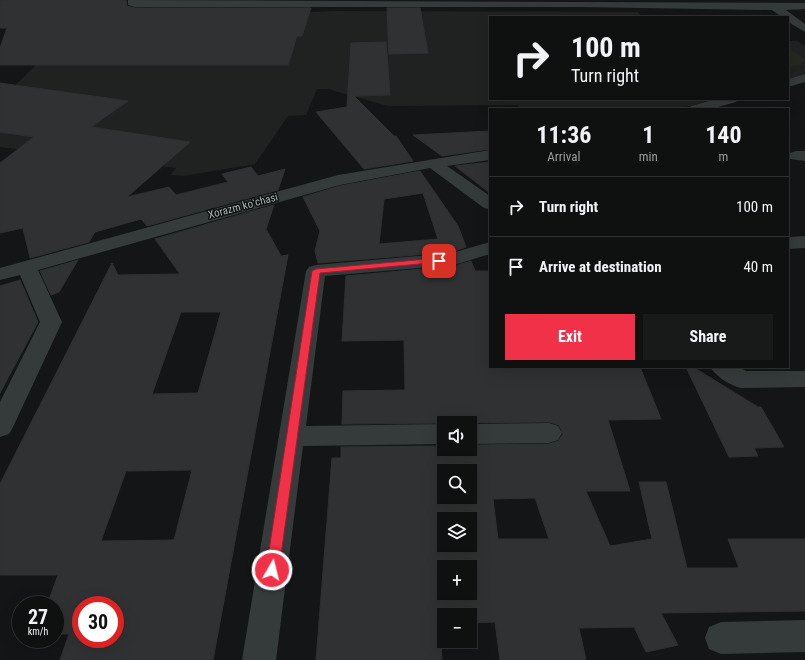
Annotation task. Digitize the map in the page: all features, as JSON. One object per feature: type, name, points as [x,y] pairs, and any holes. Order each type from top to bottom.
[{"type":"street","points":[[134,2],[470,2],[775,7],[805,6]]},
{"type":"street","points":[[775,7],[787,16]]},
{"type":"street","points":[[789,17],[805,29]]},
{"type":"street","points":[[789,83],[805,78]]},
{"type":"street","points":[[700,108],[728,100]]},
{"type":"street","name":"Xorazm koʻchasi","points":[[0,274],[338,180],[433,163],[489,156]]},
{"type":"street","points":[[433,163],[489,203]]},
{"type":"street","points":[[789,242],[805,242]]},
{"type":"street","points":[[259,660],[316,271],[454,259],[489,248]]},
{"type":"street","points":[[0,427],[51,322],[26,266]]},
{"type":"street","points":[[723,368],[741,380],[805,378]]},
{"type":"street","points":[[477,434],[549,432]]},
{"type":"street","points":[[292,436],[437,434]]},
{"type":"street","points":[[721,638],[805,636]]},
{"type":"shaded area","points":[[335,11],[638,12],[641,16],[489,16],[489,100],[711,100],[683,108],[521,108],[518,105],[388,106],[328,89],[317,89],[306,115],[288,116],[255,164],[183,176],[170,175],[176,168],[0,147],[0,100],[91,12],[287,13]]},
{"type":"shaded area","points":[[789,41],[798,41],[805,46],[805,74],[789,79]]},
{"type":"shaded area","points":[[789,49],[803,57],[804,61],[801,65],[789,67]]},
{"type":"building","points":[[0,0],[126,0],[127,6],[135,8],[311,8],[302,36],[297,36],[288,65],[0,65],[0,48],[7,28],[0,28]]},
{"type":"building","points":[[387,8],[420,8],[428,53],[389,54]]},
{"type":"building","points":[[386,42],[390,95],[354,96],[394,136],[396,136],[413,161],[364,169],[316,112],[347,107],[351,43]]},
{"type":"building","points":[[0,83],[128,101],[91,127],[190,142],[127,197],[169,187],[176,195],[228,182],[222,174],[251,167],[258,176],[285,169],[278,190],[147,226],[141,219],[95,232],[89,242],[30,258],[23,228],[0,233],[0,163],[34,137],[0,132]]},
{"type":"building","points":[[489,131],[489,149],[442,156],[413,135]]},
{"type":"building","points":[[489,162],[489,192],[455,166]]},
{"type":"building","points":[[420,171],[458,226],[466,247],[452,252],[318,263],[315,251],[320,231],[303,197],[340,186]],"holes":[[[423,193],[438,239],[379,244],[384,199]]]},
{"type":"building","points":[[274,205],[266,229],[281,256],[288,255],[213,660],[60,660],[69,634],[64,634],[64,596],[50,596],[58,575],[0,575],[0,484],[112,263],[118,275],[180,274],[155,239]],"holes":[[[181,312],[221,312],[198,393],[152,394]],[[192,470],[174,540],[101,541],[126,471]]]},
{"type":"building","points":[[78,260],[59,292],[51,295],[40,271]]},
{"type":"building","points":[[471,261],[475,271],[489,271],[489,368],[640,368],[661,419],[608,420],[630,491],[586,491],[610,546],[652,539],[639,482],[666,482],[687,568],[739,568],[728,539],[805,539],[805,611],[661,613],[678,645],[646,652],[634,627],[579,628],[586,660],[500,660],[495,622],[477,623],[477,608],[437,608],[437,648],[441,648],[442,660],[316,660],[332,458],[341,458],[341,447],[437,446],[437,456],[477,456],[477,445],[549,444],[558,441],[563,434],[559,425],[549,422],[477,423],[477,416],[437,416],[437,423],[342,424],[343,391],[405,390],[404,340],[342,341],[346,276],[454,266]],"holes":[[[535,498],[549,539],[498,539],[493,499]]]},
{"type":"building","points":[[20,280],[38,322],[0,393],[0,286]]},
{"type":"building","points":[[686,368],[695,368],[758,407],[761,407],[784,447],[754,448],[758,456],[729,457]]},
{"type":"route","points":[[272,570],[316,271],[439,261]]}]
